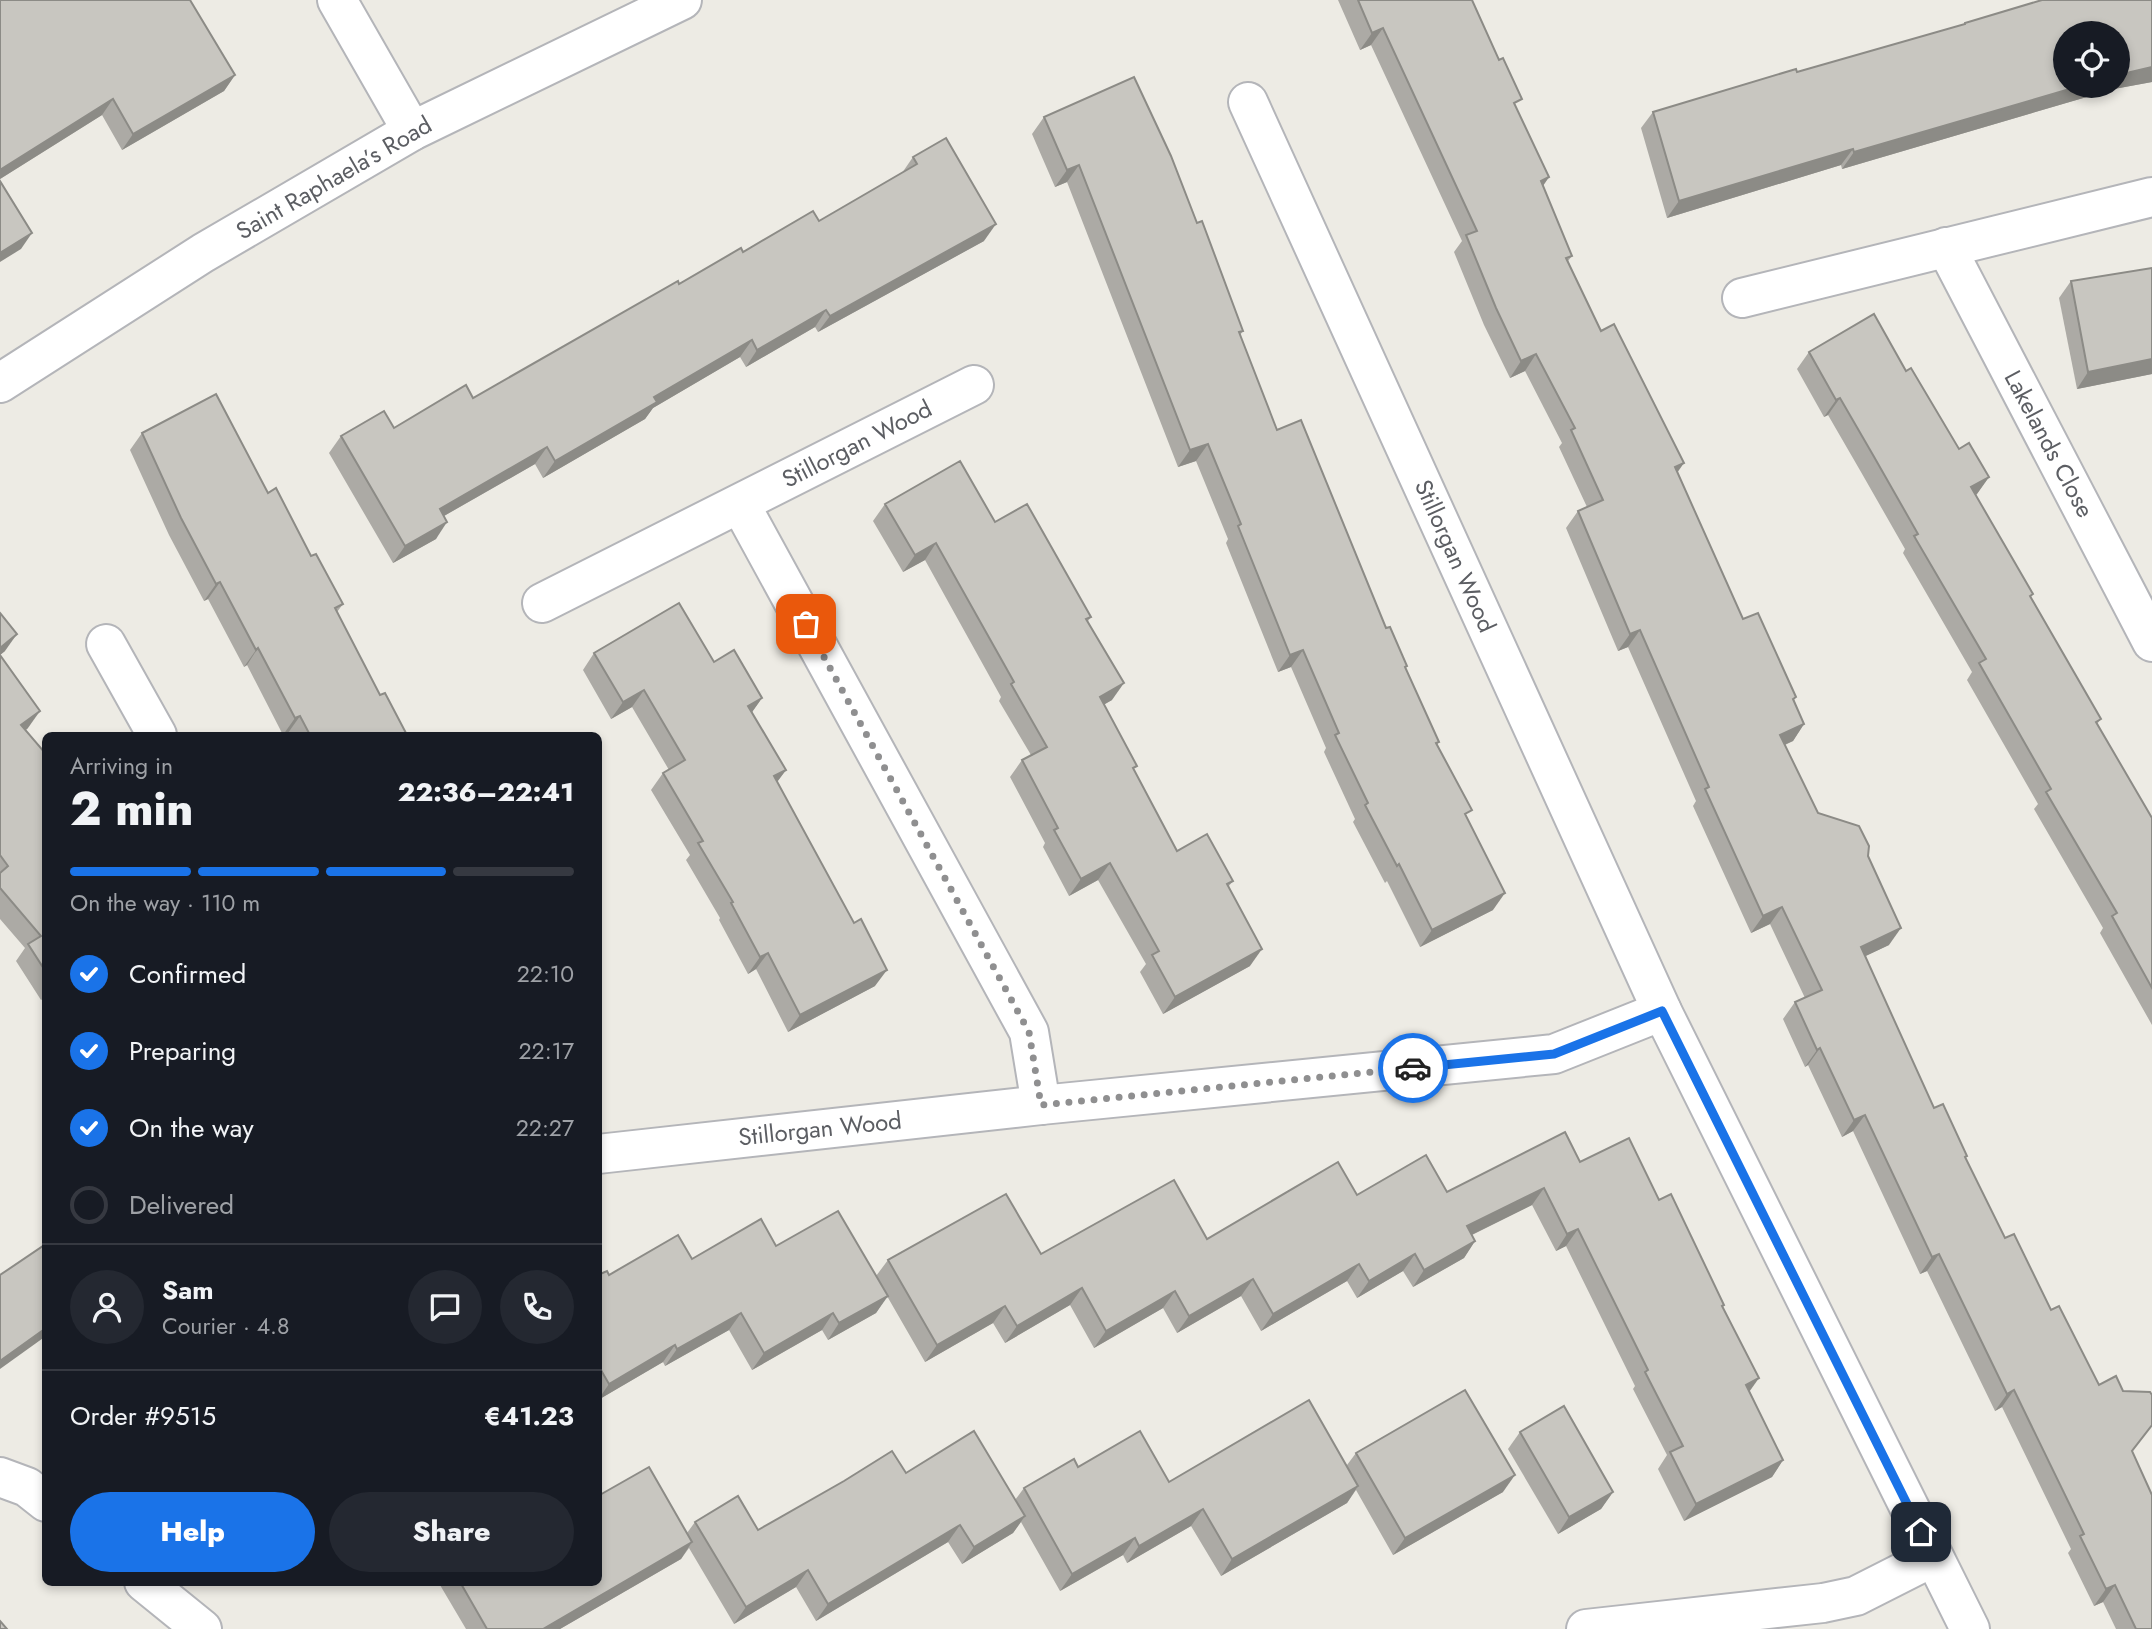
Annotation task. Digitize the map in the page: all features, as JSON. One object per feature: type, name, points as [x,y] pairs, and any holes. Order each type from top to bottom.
[{"type":"street","points":[[337,0],[412,131]]},
{"type":"street","name":"Saint Raphaela’s Road","points":[[0,383],[203,253],[412,131],[682,0]]},
{"type":"street","name":"Stillorgan Wood","points":[[1248,102],[1662,1011],[1970,1629]]},
{"type":"street","points":[[1742,298],[2152,197]]},
{"type":"street","name":"Lakelands Close","points":[[1946,247],[2152,642]]},
{"type":"street","name":"Stillorgan Wood","points":[[542,603],[974,385]]},
{"type":"street","points":[[740,503],[1029,1032],[1041,1105]]},
{"type":"street","points":[[106,644],[155,732]]},
{"type":"street","name":"Stillorgan Wood","points":[[602,1154],[1041,1105],[1554,1054],[1662,1011]]},
{"type":"street","points":[[1586,1629],[1823,1603],[1856,1596],[1933,1557]]},
{"type":"street","points":[[149,1586],[202,1629]]},
{"type":"building","points":[[0,0],[190,0],[235,75],[133,134],[113,99],[0,170]]},
{"type":"building","points":[[1358,0],[1472,0],[1499,60],[1503,58],[1522,99],[1514,103],[1549,177],[1541,181],[1572,256],[1566,258],[1601,331],[1614,324],[1684,463],[1675,467],[1743,619],[1758,613],[1796,697],[1793,699],[1804,724],[1780,735],[1818,813],[1859,826],[1869,846],[1868,856],[1901,928],[1861,947],[1934,1108],[1943,1104],[1967,1156],[1965,1157],[2005,1238],[2014,1234],[2051,1310],[2059,1306],[2099,1385],[2116,1376],[2123,1391],[2150,1392],[2152,1395],[2152,1425],[2132,1451],[2152,1495],[2152,1629],[2136,1629],[2115,1585],[2106,1589],[2080,1536],[2084,1534],[2014,1390],[2007,1394],[1939,1254],[1932,1257],[1865,1115],[1854,1120],[1820,1048],[1817,1050],[1795,1002],[1822,990],[1782,907],[1763,916],[1705,789],[1709,787],[1640,630],[1630,634],[1578,511],[1603,500],[1571,430],[1575,428],[1536,354],[1521,361],[1466,235],[1477,231],[1383,28],[1372,33]]},
{"type":"building","points":[[2042,0],[2152,0],[2152,67],[2130,72],[2130,21],[2053,21],[2053,94],[1679,201],[1653,112],[1796,69],[1797,72]]},
{"type":"building","points":[[1134,77],[1171,156],[1197,223],[1202,221],[1243,331],[1239,332],[1277,430],[1301,420],[1386,628],[1390,627],[1439,742],[1436,743],[1472,810],[1465,814],[1505,893],[1432,930],[1365,805],[1368,803],[1335,735],[1339,733],[1303,650],[1290,655],[1208,444],[1190,450],[1079,165],[1067,170],[1044,117]]},
{"type":"building","points":[[946,138],[996,224],[830,316],[826,310],[757,350],[752,340],[654,397],[657,402],[555,461],[547,447],[440,509],[447,522],[405,546],[341,436],[384,411],[394,428],[466,385],[473,398],[678,281],[679,284],[741,248],[743,252],[813,211],[819,221],[917,164],[913,157]]},
{"type":"building","points":[[0,181],[32,233],[0,253]]},
{"type":"building","points":[[2152,268],[2152,359],[2088,372],[2071,281]]},
{"type":"building","points":[[1874,314],[1906,371],[1911,368],[1959,449],[1969,443],[1989,477],[1971,487],[2101,719],[2096,722],[2152,818],[2152,988],[2112,916],[2117,913],[2046,792],[2051,789],[1979,663],[1986,659],[1914,536],[1918,534],[1873,455],[1840,398],[1836,400],[1809,352]]},
{"type":"building","points":[[216,394],[268,493],[276,488],[311,556],[316,554],[343,604],[335,608],[380,695],[385,693],[405,732],[308,732],[300,716],[295,718],[220,582],[216,584],[181,518],[142,433]]},
{"type":"building","points":[[960,461],[995,522],[1027,504],[1091,617],[1086,619],[1124,683],[1100,697],[1137,766],[1133,768],[1177,851],[1207,834],[1233,881],[1227,884],[1262,949],[1175,997],[1152,955],[1159,951],[1110,863],[1081,879],[1054,830],[1058,828],[1022,760],[1047,747],[936,543],[915,555],[885,504]]},
{"type":"building","points":[[679,603],[714,662],[734,650],[762,698],[748,706],[786,770],[774,776],[854,923],[861,919],[887,970],[800,1015],[768,953],[760,957],[731,903],[733,902],[698,843],[703,841],[663,773],[685,760],[644,690],[623,702],[594,653]]},
{"type":"building","points":[[0,613],[17,634],[0,648]]},
{"type":"building","points":[[0,655],[40,711],[21,725],[42,749],[42,966],[28,944],[41,936],[0,888],[0,873],[8,866],[0,855]]},
{"type":"building","points":[[1565,1132],[1580,1162],[1629,1138],[1659,1200],[1671,1194],[1724,1305],[1722,1306],[1759,1378],[1746,1385],[1783,1460],[1696,1504],[1670,1452],[1683,1446],[1645,1372],[1648,1370],[1578,1229],[1567,1234],[1544,1188],[1467,1226],[1475,1241],[1424,1270],[1415,1254],[1369,1281],[1359,1264],[1273,1314],[1253,1279],[1189,1316],[1175,1291],[1106,1331],[1082,1288],[1017,1326],[1005,1306],[937,1345],[888,1260],[1006,1194],[1041,1254],[1174,1180],[1207,1239],[1338,1162],[1357,1195],[1426,1155],[1447,1192]]},
{"type":"building","points":[[838,1211],[888,1296],[839,1323],[833,1313],[764,1353],[741,1313],[677,1349],[675,1345],[609,1384],[602,1372],[602,1273],[607,1271],[609,1275],[678,1235],[692,1259],[761,1219],[776,1246]]},
{"type":"building","points":[[42,1247],[42,1331],[0,1361],[0,1275]]},
{"type":"building","points":[[1465,1390],[1515,1475],[1405,1538],[1356,1453]]},
{"type":"building","points":[[1309,1400],[1358,1486],[1232,1559],[1203,1509],[1139,1546],[1135,1538],[1072,1574],[1024,1488],[1074,1459],[1078,1467],[1140,1431],[1169,1482]]},
{"type":"building","points":[[1564,1406],[1613,1492],[1569,1517],[1520,1432]]},
{"type":"building","points":[[974,1431],[1025,1516],[974,1547],[960,1525],[828,1604],[808,1570],[746,1607],[695,1522],[738,1496],[758,1530],[892,1451],[906,1473]]},
{"type":"building","points":[[649,1467],[692,1542],[543,1629],[487,1629],[462,1586],[602,1586],[602,1494]]},
{"type":"way so far","points":[[806,624],[1029,1032],[1041,1105],[1413,1068]]},
{"type":"route","points":[[1413,1068],[1554,1054],[1662,1011],[1921,1532]]}]
